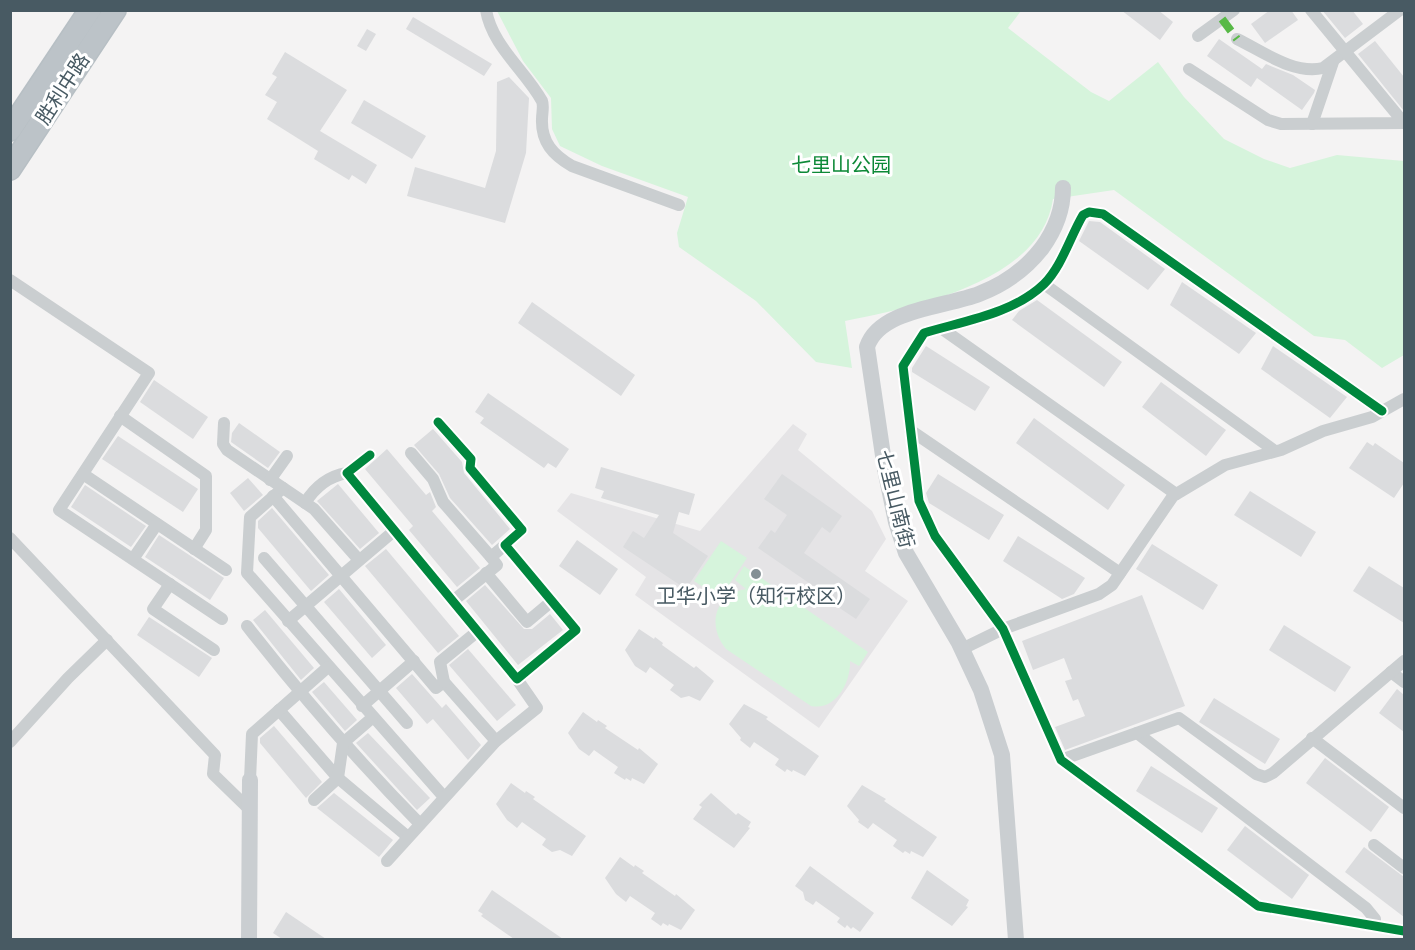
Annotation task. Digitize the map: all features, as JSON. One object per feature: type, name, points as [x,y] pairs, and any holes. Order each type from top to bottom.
[{"type":"highway","name":"胜利中路","points":[[10,130],[90,10]]},
{"type":"highway","name":"胜利中路","points":[[10,168],[115,10]]},
{"type":"street","points":[[486,10],[488,19],[504,49],[543,103],[542,123],[545,142],[558,158],[572,166],[679,205]]},
{"type":"street","points":[[1198,36],[1234,10]]},
{"type":"street","points":[[1189,69],[1268,120],[1281,124],[1404,123],[1311,10]]},
{"type":"street","points":[[1237,39],[1301,69],[1323,68],[1400,10]]},
{"type":"street","points":[[1311,124],[1334,60]]},
{"type":"street","name":"七里山南街","points":[[1016,939],[1002,755],[981,690],[962,649],[906,553],[896,522],[885,469],[867,347],[871,337],[885,322],[979,294],[1016,276],[1034,258],[1056,224],[1063,204],[1063,188]]},
{"type":"street","points":[[1382,411],[1103,214],[1089,212],[1083,215],[1058,264],[1044,284],[1021,300],[993,312],[924,333],[903,366],[919,501],[934,537],[1003,629],[1061,760],[1258,906],[1404,931]]},
{"type":"street","points":[[10,280],[149,373],[59,510],[222,619]]},
{"type":"street","points":[[1044,284],[1275,451]]},
{"type":"street","points":[[941,328],[1176,494]]},
{"type":"street","points":[[962,649],[1003,629],[1099,594],[1120,573],[1167,503],[1176,494],[1225,465],[1275,451],[1323,431],[1361,420],[1404,399]]},
{"type":"street","points":[[120,416],[206,476],[206,530],[194,549]]},
{"type":"street","points":[[438,422],[471,459],[470,468],[522,530],[491,557]]},
{"type":"street","points":[[224,423],[223,444],[227,450],[270,480],[341,576],[436,688],[444,682]]},
{"type":"street","points":[[910,430],[1120,573]]},
{"type":"street","points":[[411,453],[433,479],[443,502],[497,565],[453,601]]},
{"type":"street","points":[[305,503],[311,493],[333,475],[347,473],[370,455]]},
{"type":"street","points":[[270,480],[287,456]]},
{"type":"street","points":[[347,473],[517,679],[537,708],[496,741],[387,861]]},
{"type":"street","points":[[82,474],[226,570]]},
{"type":"street","points":[[278,492],[314,509],[359,560]]},
{"type":"street","points":[[278,492],[250,517],[247,573],[372,718],[444,797]]},
{"type":"street","points":[[133,559],[157,524]]},
{"type":"street","points":[[288,621],[394,531]]},
{"type":"street","points":[[10,538],[214,755],[213,774],[250,810]]},
{"type":"street","points":[[504,545],[576,630],[517,679]]},
{"type":"street","points":[[264,558],[407,723]]},
{"type":"street","points":[[486,573],[527,622],[552,601]]},
{"type":"street","points":[[170,584],[153,609],[214,650]]},
{"type":"street","points":[[247,626],[343,743],[420,824]]},
{"type":"street","points":[[478,631],[440,662],[444,682],[496,741]]},
{"type":"street","points":[[10,742],[68,678],[107,640]]},
{"type":"street","points":[[362,706],[414,661]]},
{"type":"street","points":[[1061,760],[1179,718],[1256,774],[1265,777],[1274,773],[1404,661]]},
{"type":"street","points":[[249,939],[252,734],[328,667]]},
{"type":"street","points":[[1391,672],[1404,682]]},
{"type":"street","points":[[279,710],[338,778],[408,837]]},
{"type":"street","points":[[314,800],[338,778],[343,743],[372,718]]},
{"type":"street","points":[[1137,733],[1366,908],[1375,919],[1376,926]]},
{"type":"street","points":[[1312,738],[1404,808]]},
{"type":"street","points":[[1374,845],[1404,868]]},
{"type":"shaded area","name":"卫华小学（知行校区）","points":[[793,424],[807,434],[798,450],[872,511],[886,539],[865,571],[908,601],[819,728],[635,595],[646,577],[557,511],[571,493],[700,531]]},
{"type":"green space","name":"七里山公园","points":[[497,11],[1021,11],[1008,28],[1091,92],[1109,101],[1158,62],[1184,97],[1224,139],[1264,159],[1290,168],[1337,155],[1404,161],[1404,355],[1382,368],[1345,340],[1314,336],[1114,190],[1053,199],[1043,227],[1025,251],[1000,270],[970,286],[905,308],[845,321],[852,368],[816,362],[756,301],[679,247],[677,233],[688,197],[602,166],[560,146],[552,129],[551,98],[523,61]]},
{"type":"green space","points":[[721,541],[747,558],[720,598],[694,581]]},
{"type":"green space","points":[[744,566],[868,652],[859,666],[850,661],[845,686],[828,704],[811,706],[726,649],[720,640],[717,631],[717,613],[727,598],[735,592],[746,589],[735,580]]},
{"type":"building","points":[[1121,10],[1158,10],[1173,22],[1160,40]]},
{"type":"building","points":[[1270,10],[1291,10],[1298,20],[1265,43],[1251,24]]},
{"type":"building","points":[[1322,10],[1352,10],[1363,24],[1345,38]]},
{"type":"building","points":[[413,17],[492,64],[484,76],[406,29]]},
{"type":"building","points":[[367,29],[376,34],[366,51],[357,46]]},
{"type":"building","points":[[1219,39],[1262,69],[1266,64],[1293,75],[1315,90],[1314,93],[1302,110],[1257,78],[1251,87],[1207,56]]},
{"type":"building","points":[[1375,41],[1404,77],[1404,111],[1358,54]]},
{"type":"building","points":[[285,52],[347,90],[320,131],[377,165],[366,184],[352,175],[349,180],[314,159],[318,151],[267,119],[277,102],[265,95],[277,77],[272,74]]},
{"type":"building","points":[[509,77],[529,98],[526,153],[505,223],[407,196],[415,167],[485,188],[496,151],[497,82]]},
{"type":"building","points":[[364,100],[426,136],[412,159],[351,123]]},
{"type":"building","points":[[1089,221],[1100,222],[1165,269],[1148,290],[1079,241]]},
{"type":"building","points":[[1182,282],[1256,333],[1239,354],[1170,305]]},
{"type":"building","points":[[1037,300],[1122,362],[1104,387],[1012,320],[1019,311]]},
{"type":"building","points":[[532,302],[635,375],[621,396],[518,323]]},
{"type":"building","points":[[926,346],[990,387],[975,411],[912,372],[912,368]]},
{"type":"building","points":[[1273,346],[1347,397],[1330,418],[1261,369]]},
{"type":"building","points":[[154,380],[208,417],[193,439],[140,402]]},
{"type":"building","points":[[1161,382],[1226,430],[1206,456],[1142,407]]},
{"type":"building","points":[[488,393],[569,449],[556,468],[548,463],[544,468],[480,423],[484,418],[475,412]]},
{"type":"building","points":[[1034,418],[1125,485],[1108,510],[1016,443]]},
{"type":"building","points":[[239,423],[280,452],[268,468],[231,442],[232,433]]},
{"type":"building","points":[[433,429],[462,462],[464,473],[510,529],[492,545],[450,498],[439,474],[414,445]]},
{"type":"building","points":[[118,436],[198,489],[183,512],[102,459]]},
{"type":"building","points":[[1367,442],[1373,446],[1375,443],[1404,463],[1404,483],[1394,498],[1349,468]]},
{"type":"building","points":[[387,449],[426,495],[430,492],[436,507],[432,511],[480,568],[457,587],[409,530],[413,526],[365,469]]},
{"type":"building","points":[[601,467],[695,494],[689,515],[679,512],[673,533],[708,556],[686,589],[623,547],[633,531],[644,538],[659,515],[601,498],[604,491],[595,488]]},
{"type":"building","points":[[782,474],[842,516],[830,533],[822,527],[804,553],[870,599],[856,619],[826,599],[828,596],[758,548],[771,530],[775,533],[787,515],[764,499]]},
{"type":"building","points":[[938,474],[1004,515],[989,540],[929,503],[926,493]]},
{"type":"building","points":[[248,478],[263,495],[244,511],[230,493]]},
{"type":"building","points":[[338,484],[379,533],[360,549],[317,501]]},
{"type":"building","points":[[85,485],[146,526],[131,547],[71,507]]},
{"type":"building","points":[[1250,491],[1316,532],[1301,557],[1234,515]]},
{"type":"building","points":[[272,508],[329,575],[311,591],[258,528],[258,521]]},
{"type":"building","points":[[159,535],[224,578],[210,600],[145,557]]},
{"type":"building","points":[[1018,536],[1085,578],[1074,594],[1062,599],[1003,561]]},
{"type":"building","points":[[577,540],[618,569],[600,595],[559,566]]},
{"type":"building","points":[[1152,544],[1218,585],[1203,610],[1136,569]]},
{"type":"building","points":[[386,549],[459,636],[438,653],[365,566]]},
{"type":"building","points":[[1369,566],[1404,588],[1404,623],[1353,591]]},
{"type":"building","points":[[485,585],[524,629],[532,629],[550,614],[563,630],[518,665],[466,601]]},
{"type":"building","points":[[339,589],[386,645],[372,658],[324,602]]},
{"type":"building","points":[[1142,595],[1185,706],[1065,750],[1055,727],[1085,716],[1078,699],[1073,701],[1065,681],[1072,679],[1064,658],[1033,670],[1022,641]]},
{"type":"building","points":[[265,610],[314,668],[301,680],[253,620]]},
{"type":"building","points":[[149,617],[212,658],[199,677],[137,635]]},
{"type":"building","points":[[1284,625],[1351,667],[1335,692],[1269,650]]},
{"type":"building","points":[[639,629],[654,639],[655,637],[663,643],[662,645],[694,668],[696,666],[714,681],[700,701],[689,696],[681,698],[670,690],[674,685],[650,667],[646,673],[635,666],[625,650]]},
{"type":"building","points":[[468,649],[516,705],[497,721],[449,665]]},
{"type":"building","points":[[412,674],[442,708],[446,704],[481,745],[468,760],[433,719],[427,724],[396,688]]},
{"type":"building","points":[[324,682],[357,720],[345,731],[312,692]]},
{"type":"building","points":[[1397,689],[1404,695],[1404,732],[1379,713]]},
{"type":"building","points":[[1214,698],[1280,739],[1265,764],[1199,722]]},
{"type":"building","points":[[744,704],[768,717],[766,719],[819,756],[805,776],[793,770],[792,772],[787,769],[785,772],[775,765],[779,759],[754,742],[750,748],[740,740],[741,738],[729,724]]},
{"type":"building","points":[[583,712],[607,726],[605,728],[638,750],[639,748],[658,764],[644,784],[632,778],[631,781],[626,778],[625,780],[614,773],[618,767],[594,750],[589,756],[579,749],[568,733]]},
{"type":"building","points":[[274,726],[322,782],[306,798],[260,743],[260,738]]},
{"type":"building","points":[[368,733],[430,798],[417,810],[356,743]]},
{"type":"building","points":[[1325,758],[1389,807],[1371,832],[1306,783]]},
{"type":"building","points":[[1151,766],[1218,808],[1202,833],[1136,791]]},
{"type":"building","points":[[511,783],[535,797],[533,799],[586,836],[572,856],[560,850],[552,852],[542,845],[546,839],[522,822],[517,828],[507,820],[496,804]]},
{"type":"building","points":[[862,785],[886,799],[884,801],[937,837],[923,857],[911,851],[910,854],[905,851],[903,853],[893,846],[897,840],[873,823],[868,829],[858,822],[859,820],[847,806]]},
{"type":"building","points":[[334,793],[393,840],[379,857],[317,808]]},
{"type":"building","points":[[711,793],[736,815],[738,813],[751,822],[748,827],[750,828],[734,848],[693,819],[702,807],[699,805]]},
{"type":"building","points":[[1245,826],[1309,875],[1292,899],[1227,850]]},
{"type":"building","points":[[1364,847],[1404,877],[1404,917],[1345,872]]},
{"type":"building","points":[[620,857],[644,871],[642,873],[675,896],[676,894],[695,910],[681,930],[669,924],[668,926],[663,923],[661,926],[651,919],[655,913],[630,896],[626,902],[616,894],[605,878]]},
{"type":"building","points":[[810,866],[874,913],[860,932],[847,925],[845,928],[837,922],[840,918],[816,901],[813,905],[805,900],[803,892],[795,886]]},
{"type":"building","points":[[927,870],[969,900],[966,906],[968,907],[952,926],[911,898]]},
{"type":"building","points":[[492,890],[563,939],[514,939],[481,916],[483,914],[478,911]]},
{"type":"building","points":[[286,912],[326,939],[282,939],[273,933]]},
{"type":"marked path","points":[[1222,19],[1237,39]]},
{"type":"cycle path","points":[[1382,411],[1103,214],[1089,212],[1083,215],[1050,277],[1032,294],[1003,310],[924,333],[903,366],[919,501],[935,536],[1003,629],[1061,760],[1258,906],[1404,931]]},
{"type":"cycle path","points":[[370,455],[347,473],[517,679],[576,630],[505,545],[522,530],[470,468],[471,459],[438,422]]},
{"type":"place","name":"卫华小学（知行校区）","points":[[756,574]]}]
